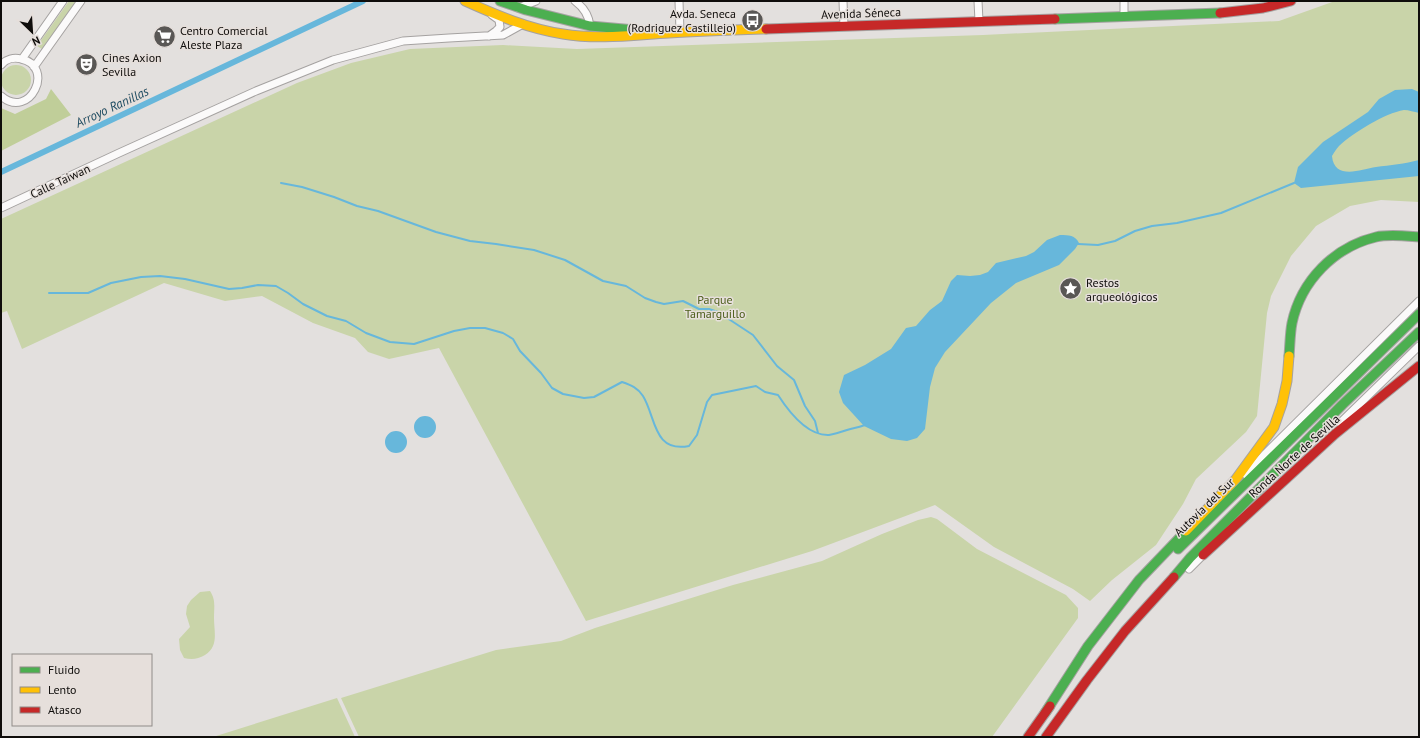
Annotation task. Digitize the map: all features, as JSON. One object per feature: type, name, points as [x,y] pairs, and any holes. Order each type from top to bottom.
[{"type":"main road","name":"Avenida Séneca","points":[[465,1],[489,12],[523,24],[571,35],[598,38],[675,32],[1215,13],[1291,1]]},
{"type":"main road","name":"Avenida Séneca","points":[[500,1],[518,8],[590,26],[675,32]]},
{"type":"main road","name":"Ronda Norte de Sevilla","points":[[1045,712],[1088,646],[1139,580],[1236,479],[1274,427],[1282,404],[1287,381],[1292,323],[1301,296],[1316,273],[1334,257],[1356,244],[1377,237],[1419,237]]},
{"type":"main road","name":"Autovía del Sur","points":[[1028,737],[1045,712],[1103,637],[1146,584],[1181,546],[1419,314]]},
{"type":"main road","name":"Autovía del Sur","points":[[1046,737],[1125,631],[1190,558],[1342,405],[1419,332]]},
{"type":"main road","name":"Ronda Norte de Sevilla","points":[[1125,631],[1141,622],[1189,569],[1268,495],[1388,389],[1419,366]]},
{"type":"street","points":[[22,59],[63,1]]},
{"type":"street","points":[[34,67],[81,1]]},
{"type":"street","points":[[518,8],[536,1]]},
{"type":"street","points":[[675,32],[679,1]]},
{"type":"street","points":[[843,1],[844,26]]},
{"type":"street","points":[[978,1],[979,21]]},
{"type":"street","points":[[1124,1],[1124,16]]},
{"type":"street","points":[[581,2],[589,19],[590,26]]},
{"type":"street","points":[[489,12],[498,20],[500,27],[489,36]]},
{"type":"street","name":"Calle Taiwan","points":[[1,208],[256,91],[333,60],[403,41],[503,35],[523,24]]},
{"type":"street","points":[[1,65],[8,60],[22,59],[34,67],[38,82],[32,95],[21,102],[14,102],[1,96]]},
{"type":"street","points":[[1181,546],[1264,455],[1419,301]]},
{"type":"street","points":[[1189,569],[1419,346]]},
{"type":"green space","points":[[69,1],[76,1],[42,49],[37,46]]},
{"type":"green space","name":"Parque Tamarguillo","points":[[1335,1],[1419,1],[1419,202],[1381,200],[1350,206],[1316,226],[1291,256],[1271,296],[1267,313],[1257,416],[1246,432],[1196,479],[1183,504],[1156,545],[1112,580],[1090,601],[1073,589],[994,547],[935,505],[812,551],[586,621],[439,348],[389,359],[368,352],[355,338],[313,323],[262,296],[225,301],[164,283],[22,349],[7,311],[1,313],[1,219],[297,83],[351,63],[410,49],[503,45],[577,49],[983,35],[1279,21]]},
{"type":"green space","points":[[16,65],[27,69],[31,80],[27,91],[16,95],[5,91],[1,80],[5,69]]},
{"type":"green space","points":[[51,89],[71,115],[1,151],[1,108],[15,114],[46,99]]},
{"type":"green space","points":[[931,517],[937,519],[977,549],[1066,595],[1078,608],[1078,618],[992,737],[359,737],[341,698],[496,650],[561,641],[595,628],[733,585],[822,561],[882,534],[918,520]]},
{"type":"green space","points":[[210,591],[214,604],[214,643],[205,655],[192,659],[184,658],[180,650],[179,639],[190,627],[186,614],[187,606],[200,592]]},
{"type":"green space","points":[[337,698],[355,737],[213,737]]},
{"type":"water","points":[[1412,89],[1419,92],[1419,113],[1404,110],[1379,119],[1345,141],[1338,147],[1332,156],[1337,168],[1349,172],[1419,160],[1419,176],[1301,188],[1294,183],[1298,167],[1323,142],[1368,112],[1379,99],[1395,90]]},
{"type":"water","points":[[1060,235],[1076,238],[1079,243],[1059,265],[1016,283],[991,303],[945,352],[935,368],[930,387],[925,429],[917,438],[907,441],[891,439],[864,426],[843,403],[839,392],[844,375],[865,365],[891,349],[906,328],[916,326],[930,310],[942,301],[951,281],[957,275],[970,276],[988,272],[996,263],[1026,256],[1034,252],[1047,240]]},
{"type":"water","points":[[421,416],[429,416],[436,423],[436,431],[429,438],[421,438],[414,431],[414,423]]},
{"type":"water","points":[[392,431],[400,431],[407,438],[407,446],[400,453],[392,453],[385,446],[385,438]]},
{"type":"waterway","name":"Arroyo Ranillas","points":[[1,172],[363,1]]},
{"type":"waterway","points":[[281,183],[302,187],[334,197],[436,232],[470,241],[534,250],[565,260],[603,281],[626,286],[645,298],[656,302],[664,304],[683,301],[699,309],[709,309],[718,312],[753,335],[777,366],[794,380],[805,406],[815,421],[818,433]]},
{"type":"waterway","points":[[1078,244],[1098,245],[1115,241],[1135,231],[1152,226],[1177,223],[1221,213],[1294,183]]},
{"type":"waterway","points":[[49,293],[88,293],[111,283],[141,277],[160,276],[185,279],[229,289],[258,285],[276,286],[303,304],[327,316],[346,321],[366,333],[390,342],[414,344],[454,331],[470,328],[485,328],[503,333],[513,339],[520,351],[541,373],[552,388],[563,394],[584,398],[594,397],[622,382],[634,387],[643,396],[657,432],[662,439],[668,444],[677,447],[689,446],[697,435],[707,402],[712,395],[756,386],[765,392],[778,395],[799,422],[813,432],[829,435],[865,425]]},
{"type":"traffic: fast","points":[[500,1],[526,10],[590,26],[635,30]]},
{"type":"traffic: fast","points":[[1055,19],[1220,13]]},
{"type":"traffic: fast","points":[[1289,356],[1291,327],[1296,308],[1311,280],[1322,268],[1346,249],[1376,237],[1419,237]]},
{"type":"traffic: fast","points":[[1178,549],[1419,314]]},
{"type":"traffic: fast","points":[[1174,577],[1190,558],[1342,405],[1419,332]]},
{"type":"traffic: fast","points":[[1045,713],[1088,646],[1139,580],[1186,531]]},
{"type":"traffic: slow","points":[[465,1],[525,25],[550,32],[576,36],[589,37],[766,29]]},
{"type":"traffic: slow","points":[[1186,531],[1236,479],[1274,427],[1282,404],[1287,381],[1289,356]]},
{"type":"traffic: jam","points":[[1220,13],[1263,8],[1291,1]]},
{"type":"traffic: jam","points":[[766,29],[1055,19]]},
{"type":"traffic: jam","points":[[1203,555],[1335,434],[1419,366]]},
{"type":"traffic: jam","points":[[1046,737],[1125,631],[1174,577]]},
{"type":"traffic: jam","points":[[1028,737],[1050,706]]},
{"type":"place","name":"Avda. Seneca (Rodriguez Castillejo)","points":[[752,20]]},
{"type":"place","name":"Centro Comercial Aleste Plaza","points":[[164,37]]},
{"type":"place","name":"Cines Axion Sevilla","points":[[86,64]]},
{"type":"place","name":"Restos arqueológicos","points":[[1070,289]]}]
